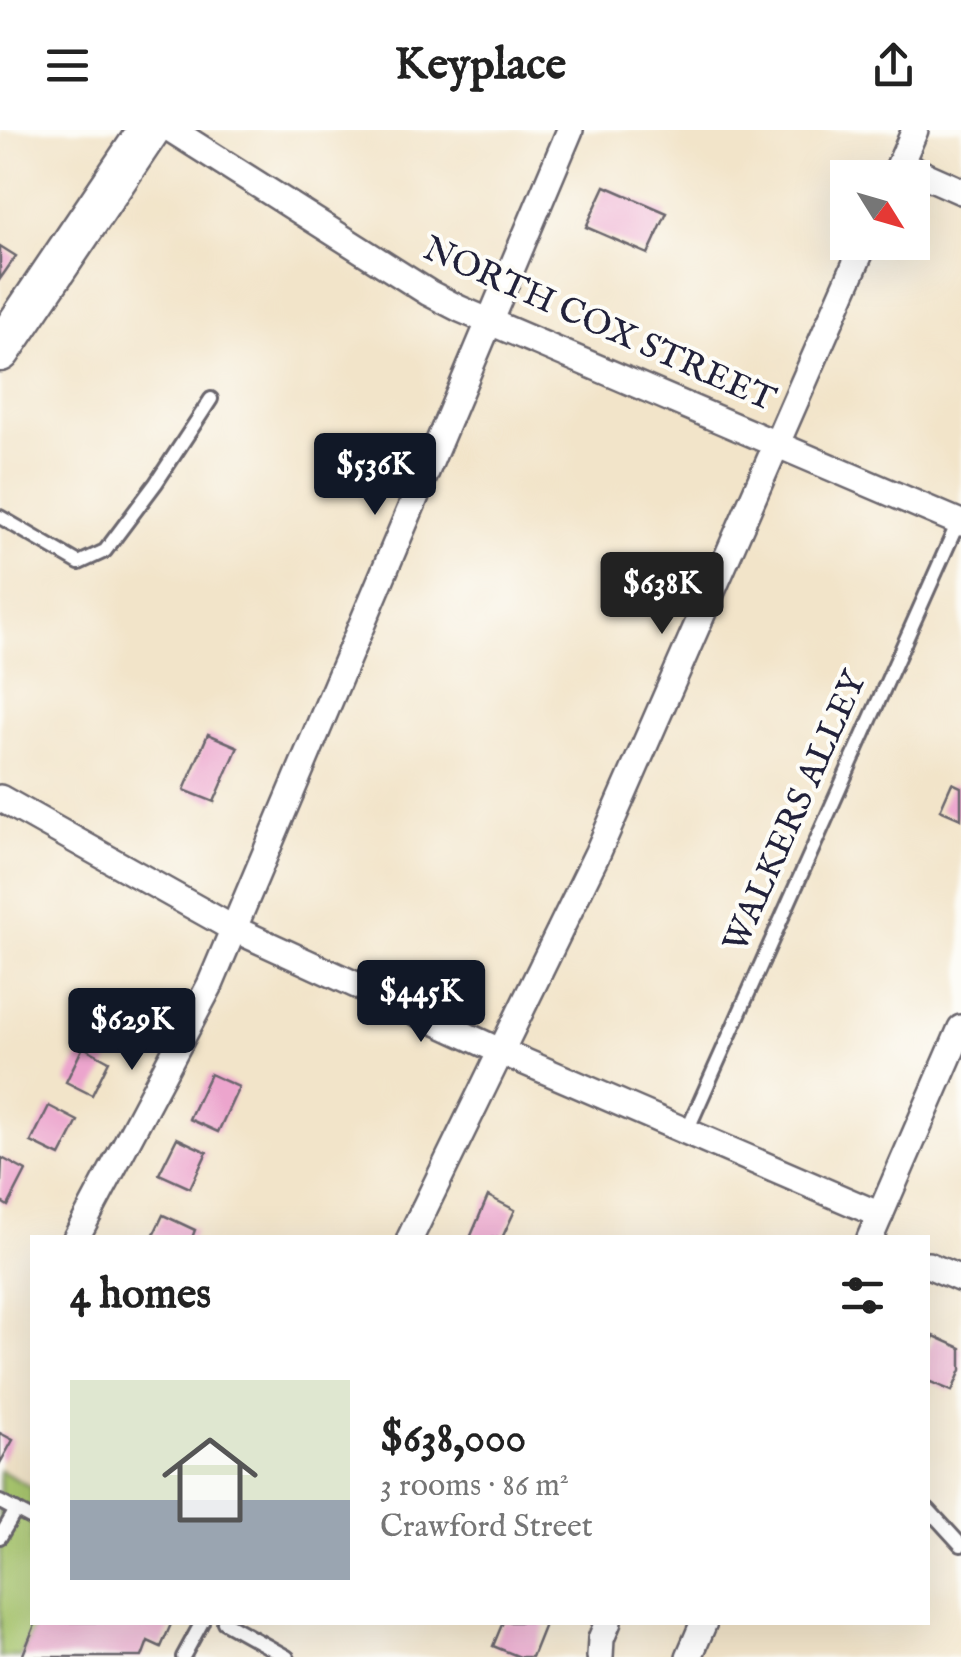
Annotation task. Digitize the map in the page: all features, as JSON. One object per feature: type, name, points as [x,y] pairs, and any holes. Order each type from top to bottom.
[{"type":"main road","points":[[0,351],[148,130]]},
{"type":"street","name":"NORTH COX STREET","points":[[172,130],[429,293],[488,322],[960,520]]},
{"type":"street","points":[[78,1235],[210,985],[570,130]]},
{"type":"street","points":[[902,160],[915,130]]},
{"type":"street","points":[[930,180],[961,190]]},
{"type":"street","points":[[411,1235],[598,852],[857,260]]},
{"type":"street","points":[[0,798],[232,928],[686,1132],[875,1226],[961,1028]]},
{"type":"street","points":[[930,1266],[961,1279]]},
{"type":"street","points":[[600,1657],[607,1625]]},
{"type":"street","points":[[688,1657],[703,1625]]},
{"type":"lane","points":[[0,517],[78,563],[105,552],[212,400]]},
{"type":"lane","name":"WALKERS ALLEY","points":[[686,1132],[960,520]]},
{"type":"lane","points":[[0,1502],[30,1518]]},
{"type":"lane","points":[[0,1537],[16,1510]]},
{"type":"lane","points":[[930,1511],[961,1546]]},
{"type":"lane","points":[[183,1657],[200,1625]]},
{"type":"lane","points":[[229,1625],[287,1657]]},
{"type":"green space","points":[[0,1470],[30,1487],[30,1625],[35,1625],[21,1657],[0,1657]]},
{"type":"building","points":[[605,186],[667,213],[648,254],[586,227]]},
{"type":"building","points":[[0,246],[16,256],[0,279]]},
{"type":"building","points":[[208,734],[238,747],[214,802],[184,790]]},
{"type":"building","points":[[952,783],[961,787],[961,819],[940,810]]},
{"type":"building","points":[[83,1047],[109,1061],[92,1095],[66,1082]]},
{"type":"building","points":[[210,1074],[239,1087],[218,1132],[189,1119]]},
{"type":"building","points":[[49,1106],[78,1121],[60,1156],[31,1142]]},
{"type":"building","points":[[177,1138],[207,1152],[190,1188],[159,1174]]},
{"type":"building","points":[[2,1158],[26,1171],[8,1206],[0,1201]]},
{"type":"building","points":[[488,1196],[515,1210],[503,1235],[471,1235]]},
{"type":"building","points":[[163,1215],[195,1230],[193,1235],[153,1235]]},
{"type":"building","points":[[934,1336],[961,1348],[961,1370],[952,1391],[930,1382],[930,1345]]},
{"type":"building","points":[[0,1433],[13,1440],[0,1463]]},
{"type":"building","points":[[35,1625],[171,1625],[161,1647],[148,1641],[142,1657],[22,1657]]},
{"type":"building","points":[[502,1625],[545,1625],[532,1657],[520,1657],[493,1646]]}]
